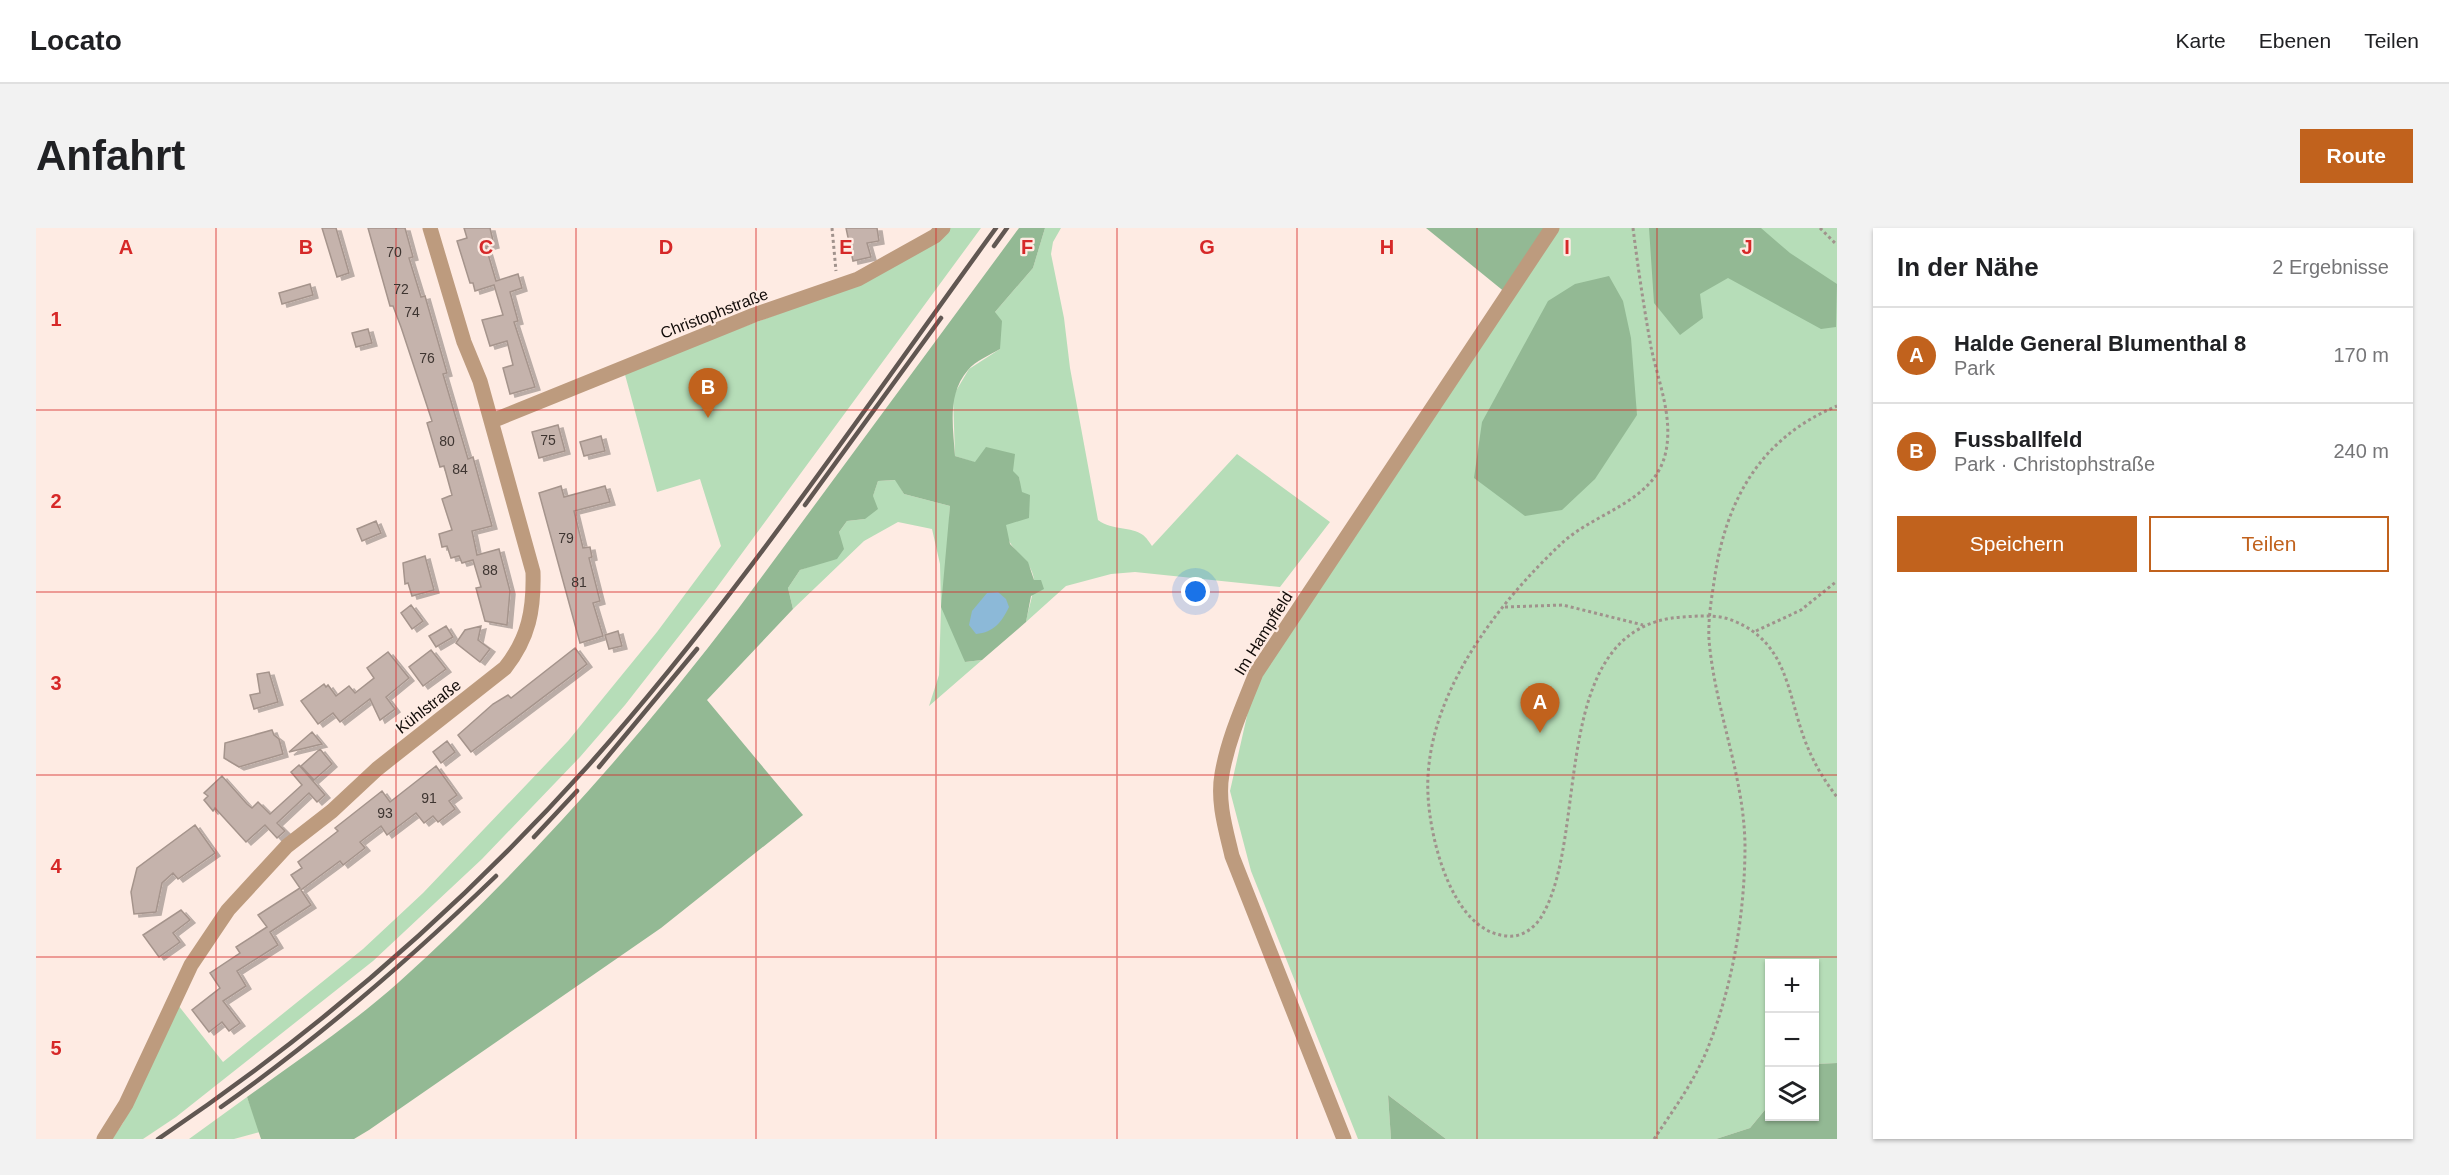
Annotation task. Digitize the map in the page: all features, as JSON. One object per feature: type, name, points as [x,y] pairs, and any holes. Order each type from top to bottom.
[{"type":"street","name":"Kühlstraße","points":[[104,1139],[126,1104],[190,965],[228,910],[286,846],[332,811],[377,769],[506,668],[518,652],[529,628],[534,599],[532,572],[492,421],[477,372],[464,342],[430,228]]},
{"type":"street","name":"Christophstraße","points":[[492,421],[754,315],[858,279],[935,236],[943,228]]},
{"type":"street","name":"Im Hampffeld","points":[[1344,1139],[1232,856],[1223,816],[1222,775],[1237,721],[1256,673],[1552,228]]},
{"type":"path","points":[[832,228],[838,286]]},
{"type":"path","points":[[1633,228],[1640,287],[1668,421],[1666,453],[1661,467],[1644,488],[1623,505],[1563,542],[1527,578],[1479,637],[1464,662],[1444,706],[1431,751],[1428,795],[1441,866],[1455,897],[1467,913],[1489,931],[1510,937],[1532,928],[1544,913],[1554,885],[1563,849],[1582,728],[1596,682],[1607,658],[1643,626],[1668,618],[1710,616],[1729,618],[1756,631],[1779,661],[1812,759],[1837,797]]},
{"type":"path","points":[[1820,228],[1837,245]]},
{"type":"path","points":[[1654,1139],[1681,1098],[1709,1046],[1729,980],[1739,927],[1744,845],[1740,792],[1716,686],[1709,639],[1717,561],[1736,497],[1770,450],[1794,429],[1837,406]]},
{"type":"path","points":[[1756,631],[1800,610],[1837,581]]},
{"type":"path","points":[[1505,607],[1563,605],[1643,626]]},
{"type":"green space","points":[[946,228],[981,228],[715,590],[625,705],[580,757],[482,859],[373,961],[176,1117],[143,1139],[112,1139],[123,1123],[178,1005],[223,1062],[363,949],[423,893],[568,741],[657,632],[721,546],[700,479],[657,492],[624,371],[840,291]]},
{"type":"green space","points":[[1019,228],[1045,228],[1033,268],[995,312],[1002,321],[1000,349],[975,364],[961,379],[954,400],[953,422],[955,456],[975,462],[986,447],[1015,454],[1013,471],[1019,477],[1022,492],[1030,495],[1029,518],[1006,525],[1010,544],[1028,562],[1034,580],[1041,580],[1044,589],[1031,596],[1026,622],[982,660],[965,662],[941,607],[950,506],[904,494],[895,480],[878,481],[873,496],[878,509],[865,519],[847,521],[839,532],[844,549],[837,559],[800,570],[788,588],[793,609],[707,700],[803,815],[661,928],[354,1139],[261,1139],[247,1097],[344,1027],[399,982],[534,850],[619,756],[738,609]]},
{"type":"green space","points":[[1045,228],[1061,228],[1053,242],[1051,254],[1098,520],[1110,526],[1138,532],[1152,546],[1237,454],[1330,522],[1280,587],[1135,572],[1111,574],[1066,586],[1026,622],[1034,581],[1029,565],[1013,547],[1006,533],[1008,517],[1019,492],[1019,477],[955,456],[953,396],[969,369],[1000,349],[995,312],[1033,268]]},
{"type":"green space","points":[[1426,228],[1549,228],[1506,293]]},
{"type":"green space","points":[[1549,228],[1837,228],[1837,1063],[1819,1064],[1819,959],[1765,959],[1765,1110],[1750,1128],[1716,1139],[1446,1139],[1388,1095],[1391,1139],[1358,1139],[1251,871],[1230,791],[1256,676]]},
{"type":"green space","points":[[1649,228],[1761,228],[1790,253],[1837,284],[1836,327],[1821,329],[1728,278],[1700,294],[1703,318],[1680,335],[1654,303]]},
{"type":"green space","points":[[1609,276],[1623,301],[1631,338],[1637,415],[1595,479],[1562,510],[1525,516],[1474,478],[1482,422],[1548,301],[1575,284]]},
{"type":"green space","points":[[896,480],[904,494],[950,506],[948,545],[965,662],[982,660],[929,706],[939,675],[941,607],[940,564],[932,529],[898,522],[864,541],[793,609],[788,588],[800,570],[817,564],[840,538],[839,532],[847,521],[865,519],[878,481]]},
{"type":"green space","points":[[1837,1063],[1837,1139],[1716,1139],[1750,1128],[1765,1110],[1765,1121],[1819,1121],[1819,1064]]},
{"type":"green space","points":[[1388,1095],[1446,1139],[1391,1139]]},
{"type":"green space","points":[[247,1097],[260,1132],[234,1139],[189,1139]]},
{"type":"water","points":[[998,592],[1006,599],[1009,607],[996,626],[976,634],[969,625],[972,611],[987,593]]},
{"type":"building","points":[[322,228],[336,228],[349,273],[337,277]]},
{"type":"building","points":[[368,228],[405,228],[413,257],[409,258],[421,297],[425,296],[447,373],[443,374],[468,459],[473,457],[492,526],[472,531],[477,555],[499,549],[510,591],[507,625],[485,621],[476,588],[481,587],[473,560],[462,563],[459,556],[451,558],[447,546],[442,547],[439,534],[452,530],[442,499],[452,495],[444,466],[440,467],[427,423],[432,421],[401,327],[393,306],[390,306]]},
{"type":"building","points":[[464,228],[490,228],[494,245],[486,247],[496,281],[518,274],[522,288],[510,292],[518,321],[514,322],[535,387],[510,394],[503,368],[513,365],[507,341],[490,346],[482,320],[503,315],[494,285],[475,291],[473,283],[470,283],[457,241],[467,238]]},
{"type":"building","points":[[846,228],[877,228],[879,241],[867,243],[871,257],[853,261]]},
{"type":"building","points":[[310,284],[313,295],[282,304],[279,293]]},
{"type":"building","points":[[368,329],[372,343],[356,347],[352,333]]},
{"type":"building","points":[[558,425],[565,451],[539,458],[532,432]]},
{"type":"building","points":[[601,436],[605,451],[584,456],[580,442]]},
{"type":"building","points":[[561,486],[564,497],[605,486],[610,502],[574,511],[583,548],[590,547],[592,557],[589,558],[600,601],[593,603],[603,636],[580,643],[539,493]]},
{"type":"building","points":[[376,521],[381,533],[362,541],[357,529]]},
{"type":"building","points":[[425,556],[434,590],[412,596],[408,583],[405,584],[403,563]]},
{"type":"building","points":[[411,605],[423,621],[412,629],[401,613]]},
{"type":"building","points":[[446,626],[453,637],[436,647],[429,636]]},
{"type":"building","points":[[481,626],[478,640],[490,649],[480,662],[456,643],[465,630]]},
{"type":"building","points":[[618,631],[622,646],[609,649],[605,635]]},
{"type":"building","points":[[575,648],[587,664],[471,752],[458,735],[493,704],[508,695],[511,698]]},
{"type":"building","points":[[431,650],[446,669],[423,686],[409,667]]},
{"type":"building","points":[[388,652],[409,678],[386,697],[395,709],[380,720],[370,699],[340,722],[333,713],[318,724],[301,701],[324,684],[326,687],[328,685],[336,696],[349,686],[355,693],[374,678],[367,668]]},
{"type":"building","points":[[269,672],[278,702],[254,709],[250,695],[260,693],[257,674]]},
{"type":"building","points":[[272,730],[279,739],[283,754],[239,767],[224,758],[225,743]]},
{"type":"building","points":[[312,732],[322,744],[289,752]]},
{"type":"building","points":[[447,741],[455,752],[441,763],[433,752]]},
{"type":"building","points":[[320,749],[332,764],[314,780],[301,766]]},
{"type":"building","points":[[299,765],[325,795],[317,802],[309,793],[277,823],[285,831],[277,838],[265,825],[246,842],[215,808],[213,811],[204,800],[208,796],[204,793],[222,776],[252,808],[258,802],[270,814],[302,785],[291,772]]},
{"type":"building","points":[[436,766],[457,795],[449,801],[455,809],[438,822],[433,816],[424,823],[416,813],[387,835],[381,826],[360,842],[365,848],[343,865],[340,861],[301,890],[311,905],[270,932],[278,945],[237,971],[246,986],[223,1001],[240,1023],[229,1031],[222,1022],[209,1032],[192,1010],[220,988],[210,973],[240,953],[236,947],[267,927],[258,915],[300,888],[291,875],[302,868],[298,862],[338,831],[335,828],[382,791],[390,802]]},
{"type":"building","points":[[195,825],[215,853],[178,879],[173,873],[162,883],[156,912],[134,914],[131,892],[137,868]]},
{"type":"building","points":[[181,910],[190,920],[173,933],[180,942],[159,957],[143,935]]},
{"type":"railway","points":[[158,1139],[274,1056],[384,966],[489,870],[587,767],[696,637],[748,570],[996,228]]},
{"type":"railway","points":[[994,246],[1007,228]]},
{"type":"railway","points":[[805,505],[941,318]]},
{"type":"railway","points":[[599,767],[697,649]]},
{"type":"railway","points":[[534,837],[577,791]]},
{"type":"railway","points":[[221,1107],[363,997],[496,876]]},
{"type":"place","name":"Fussballfeld","points":[[708,418]]},
{"type":"place","name":"Halde General Blumenthal 8","points":[[1540,733]]}]
